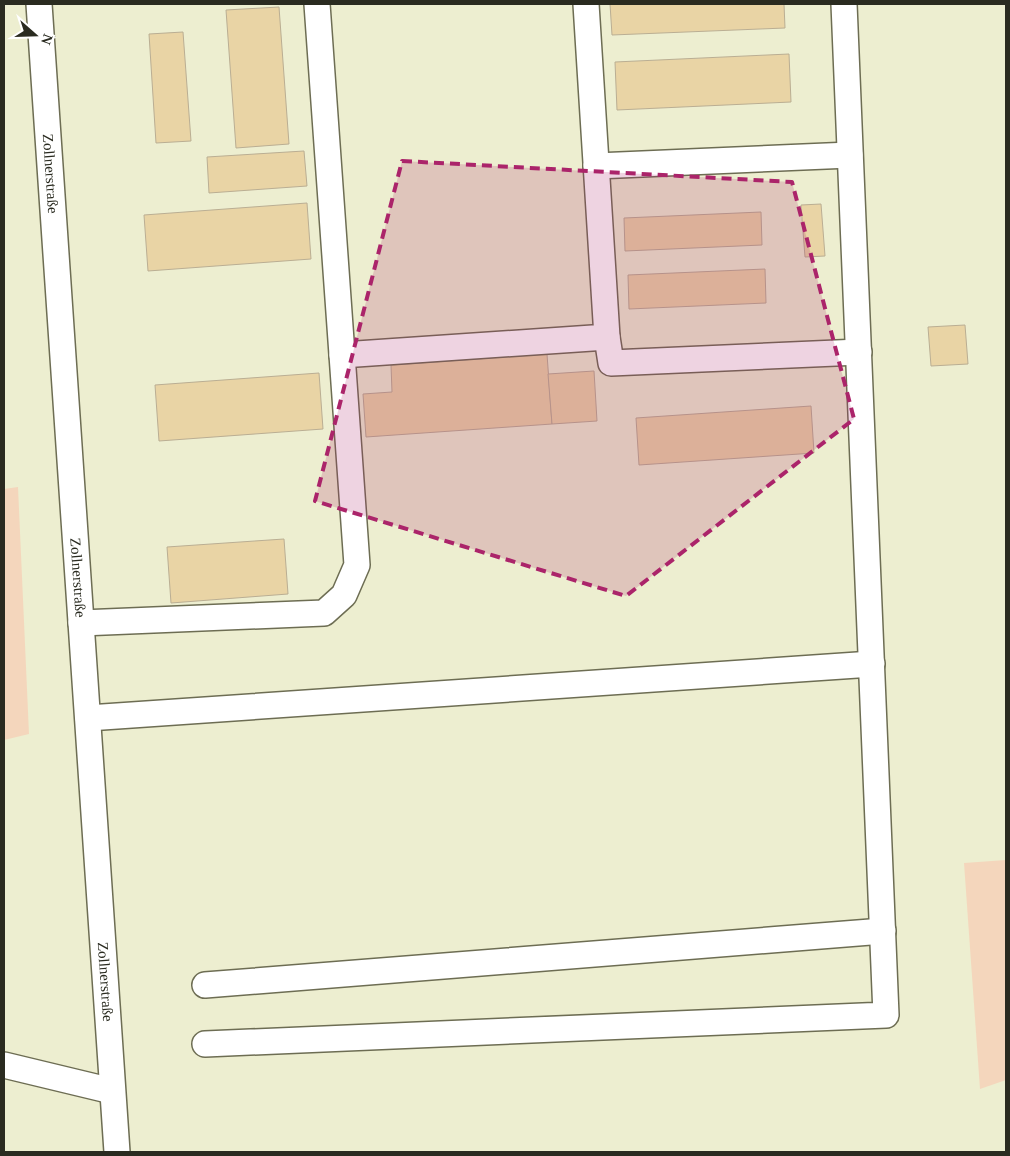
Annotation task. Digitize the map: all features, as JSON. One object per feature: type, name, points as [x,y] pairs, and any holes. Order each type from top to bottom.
[{"type":"street","name":"Zollnerstraße","points":[[39,4],[117,1152]]},
{"type":"street","points":[[81,623],[324,613],[344,595],[357,565],[317,4]]},
{"type":"street","points":[[586,4],[607,337],[611,363],[859,352]]},
{"type":"street","points":[[205,1044],[886,1015],[844,4]]},
{"type":"street","points":[[596,166],[850,155]]},
{"type":"street","points":[[342,355],[607,337]]},
{"type":"street","points":[[88,718],[872,664]]},
{"type":"street","points":[[204,985],[883,931]]},
{"type":"street","points":[[4,1064],[112,1090]]},
{"type":"highlighted area","points":[[402,161],[792,182],[854,419],[626,596],[315,501]]},
{"type":"shaded area","points":[[18,487],[29,734],[4,740],[4,489]]},
{"type":"shaded area","points":[[1006,860],[1006,1080],[980,1089],[964,863]]},
{"type":"building","points":[[610,4],[784,4],[785,28],[612,35]]},
{"type":"building","points":[[279,7],[289,144],[236,148],[226,10]]},
{"type":"building","points":[[183,32],[191,141],[156,143],[149,34]]},
{"type":"building","points":[[789,54],[791,102],[617,110],[615,62]]},
{"type":"building","points":[[304,151],[307,186],[209,193],[207,157]]},
{"type":"building","points":[[307,203],[311,259],[148,271],[144,215]]},
{"type":"building","points":[[821,204],[825,256],[805,257],[801,205]]},
{"type":"building","points":[[761,212],[762,245],[625,251],[624,218]]},
{"type":"building","points":[[765,269],[766,303],[629,309],[628,275]]},
{"type":"building","points":[[965,325],[968,364],[931,366],[928,327]]},
{"type":"building","points":[[547,354],[552,424],[366,437],[363,394],[392,392],[391,365]]},
{"type":"building","points":[[594,371],[597,421],[552,424],[548,374]]},
{"type":"building","points":[[319,373],[323,429],[159,441],[155,385]]},
{"type":"building","points":[[811,406],[814,453],[639,465],[636,418]]},
{"type":"building","points":[[284,539],[288,594],[171,603],[167,547]]}]
